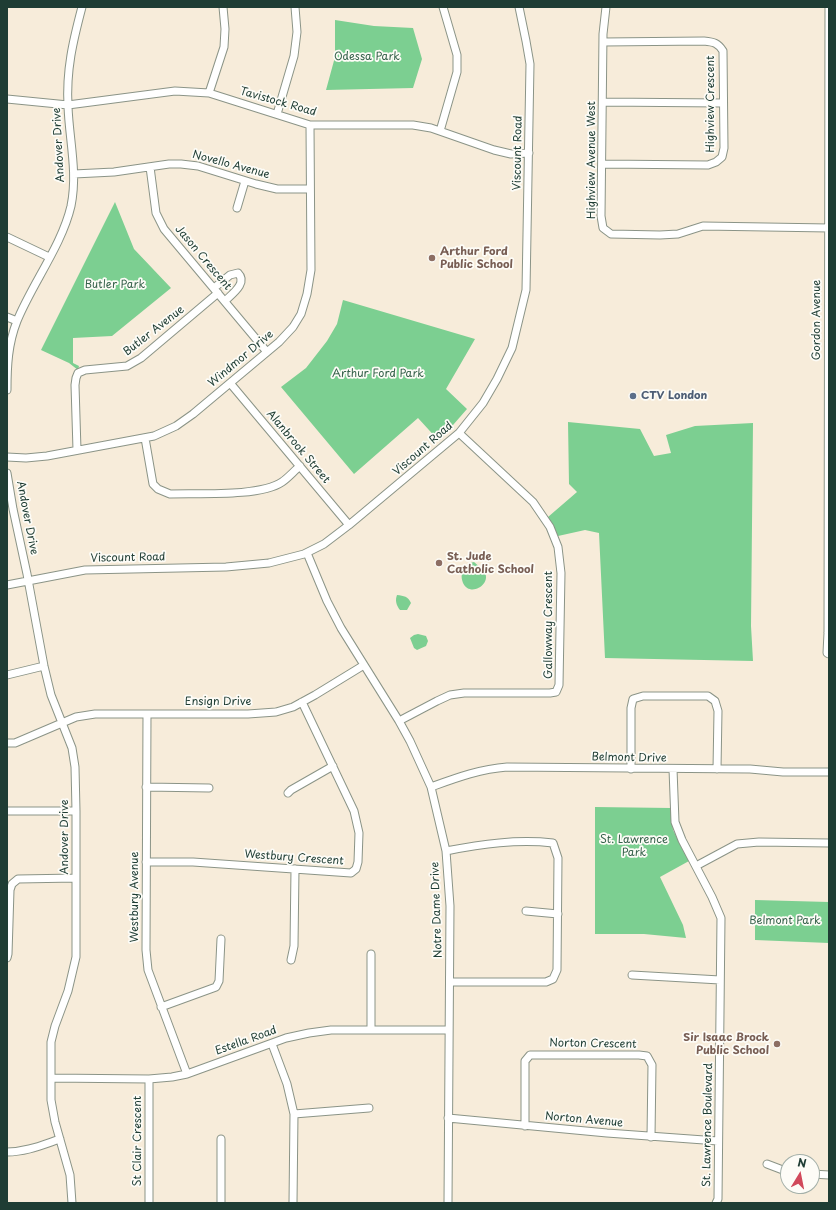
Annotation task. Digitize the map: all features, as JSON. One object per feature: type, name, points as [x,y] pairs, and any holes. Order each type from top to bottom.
[{"type":"street","name":"Andover Drive","points":[[7,390],[8,355],[17,321],[61,234],[71,206],[74,174],[68,105],[70,55],[82,7]]},
{"type":"street","points":[[209,93],[224,47],[225,29],[223,7]]},
{"type":"street","points":[[277,114],[294,56],[297,32],[295,7]]},
{"type":"street","points":[[440,131],[458,72],[457,55],[443,7]]},
{"type":"street","name":"Viscount Road","points":[[7,585],[85,570],[226,567],[269,563],[307,553],[324,544],[349,526],[459,433],[483,403],[512,348],[526,290],[530,64],[519,7]]},
{"type":"street","name":"Highview Avenue West","points":[[606,7],[603,34],[601,216],[603,228],[611,234],[660,235],[678,234],[703,226],[829,228]]},
{"type":"street","name":"Gordon Avenue","points":[[829,7],[827,653],[829,654]]},
{"type":"street","name":"Highview Crescent","points":[[602,164],[708,165],[716,162],[722,157],[724,148],[722,103],[723,51],[719,45],[713,42],[704,41],[604,42]]},
{"type":"street","name":"Tavistock Road","points":[[7,99],[68,105],[175,91],[209,93],[310,125],[413,126],[431,128],[494,150],[511,154],[529,152]]},
{"type":"street","points":[[603,102],[722,103]]},
{"type":"street","name":"Windmor Drive","points":[[7,457],[26,458],[47,456],[154,436],[176,426],[193,414],[267,352],[293,327],[301,314],[307,294],[311,270],[310,125]]},
{"type":"street","name":"Novello Avenue","points":[[74,174],[114,172],[169,164],[181,164],[198,166],[245,181],[277,189],[310,189]]},
{"type":"street","name":"Jason Crescent","points":[[150,167],[156,213],[164,229],[267,352]]},
{"type":"street","points":[[237,208],[245,181]]},
{"type":"street","points":[[7,237],[49,258]]},
{"type":"street","points":[[216,291],[230,275],[238,273],[241,276],[242,281],[240,286],[225,301]]},
{"type":"street","name":"Butler Avenue","points":[[77,450],[75,385],[78,374],[85,370],[127,366],[140,358],[216,291]]},
{"type":"street","points":[[7,317],[17,321]]},
{"type":"street","name":"Alanbrook Street","points":[[230,382],[349,526]]},
{"type":"street","name":"Gallowway Crescent","points":[[399,721],[450,695],[464,692],[550,694],[556,692],[559,685],[561,573],[558,547],[550,527],[534,502],[459,433]]},
{"type":"street","points":[[145,438],[153,484],[158,489],[170,494],[252,492],[270,488],[281,482],[300,466]]},
{"type":"street","name":"Andover Drive","points":[[7,473],[10,510],[28,581],[44,666],[51,695],[72,748],[75,767],[76,957],[68,991],[55,1026],[51,1042],[51,1100],[55,1122],[70,1175],[72,1203]]},
{"type":"street","name":"Notre Dame Drive","points":[[307,553],[327,601],[364,665],[399,721],[431,787],[446,851],[450,906],[448,1203]]},
{"type":"street","name":"Ensign Drive","points":[[7,743],[15,743],[76,717],[95,714],[248,714],[276,712],[293,707],[315,696],[364,665]]},
{"type":"street","points":[[7,675],[44,666]]},
{"type":"street","points":[[631,769],[631,708],[633,699],[643,696],[708,696],[715,701],[718,711],[717,769]]},
{"type":"street","name":"Westbury Crescent","points":[[146,862],[194,862],[351,873],[356,869],[358,862],[359,833],[354,811],[302,702]]},
{"type":"street","name":"Westbury Avenue","points":[[147,714],[146,862],[148,970],[187,1074]]},
{"type":"street","points":[[288,793],[333,766]]},
{"type":"street","name":"Belmont Drive","points":[[431,787],[460,776],[489,769],[507,767],[673,770],[717,769],[829,772]]},
{"type":"street","name":"St. Lawrence Boulevard","points":[[673,770],[675,822],[682,840],[712,896],[721,918],[718,1199],[716,1203]]},
{"type":"street","points":[[146,787],[209,788]]},
{"type":"street","points":[[7,811],[76,811]]},
{"type":"street","points":[[446,851],[482,844],[509,842],[553,844],[558,858],[557,970],[553,979],[546,982],[450,982]]},
{"type":"street","points":[[696,866],[737,844],[759,842],[829,843]]},
{"type":"street","points":[[291,960],[294,946],[295,869]]},
{"type":"street","points":[[7,958],[10,890],[12,884],[18,879],[76,878]]},
{"type":"street","points":[[526,911],[558,914]]},
{"type":"street","points":[[161,1007],[216,987],[219,981],[221,939]]},
{"type":"street","points":[[371,954],[371,1030]]},
{"type":"street","points":[[632,975],[720,980]]},
{"type":"street","name":"Estella Road","points":[[51,1078],[149,1079],[172,1077],[187,1074],[272,1044],[309,1033],[324,1031],[449,1030]]},
{"type":"street","points":[[272,1044],[287,1084],[294,1114],[293,1203]]},
{"type":"street","name":"Norton Crescent","points":[[525,1126],[525,1061],[530,1055],[639,1055],[648,1056],[652,1065],[651,1137]]},
{"type":"street","name":"St Clair Crescent","points":[[149,1079],[149,1203]]},
{"type":"street","points":[[294,1114],[369,1108]]},
{"type":"street","name":"Norton Avenue","points":[[448,1118],[651,1137],[718,1141]]},
{"type":"street","points":[[7,1152],[18,1152],[60,1139]]},
{"type":"street","points":[[221,1139],[221,1203]]},
{"type":"street","points":[[767,1164],[780,1169]]},
{"type":"green space","name":"Odessa Park","points":[[335,20],[374,26],[413,28],[422,59],[413,88],[326,90],[335,57]]},
{"type":"green space","name":"Butler Park","points":[[115,202],[134,249],[171,288],[112,336],[73,338],[73,363],[79,366],[78,370],[69,363],[41,350]]},
{"type":"green space","name":"Arthur Ford Park","points":[[343,300],[475,339],[446,389],[467,409],[439,441],[418,418],[354,474],[281,387],[306,368],[327,341],[337,324]]},
{"type":"green space","points":[[568,422],[640,429],[654,456],[671,453],[666,435],[695,426],[753,423],[751,626],[753,661],[605,658],[599,533],[585,530],[558,536],[548,517],[577,492],[569,484]]},
{"type":"green space","points":[[474,562],[484,571],[486,580],[480,588],[470,589],[463,583],[462,575],[463,571],[468,565]]},
{"type":"green space","points":[[397,595],[409,599],[411,603],[407,610],[400,610],[396,601]]},
{"type":"green space","points":[[418,634],[426,636],[428,641],[426,646],[417,650],[414,648],[410,638]]},
{"type":"green space","name":"St. Lawrence Park","points":[[595,807],[671,808],[673,830],[689,861],[660,877],[683,925],[686,938],[644,934],[595,934]]},
{"type":"green space","name":"Belmont Park","points":[[755,900],[829,902],[829,943],[755,940]]},
{"type":"place","name":"Arthur Ford Public School","points":[[432,258]]},
{"type":"place","name":"CTV London","points":[[633,396]]},
{"type":"place","name":"St. Jude Catholic School","points":[[439,563]]},
{"type":"place","name":"Sir Isaac Brock Public School","points":[[777,1044]]}]
